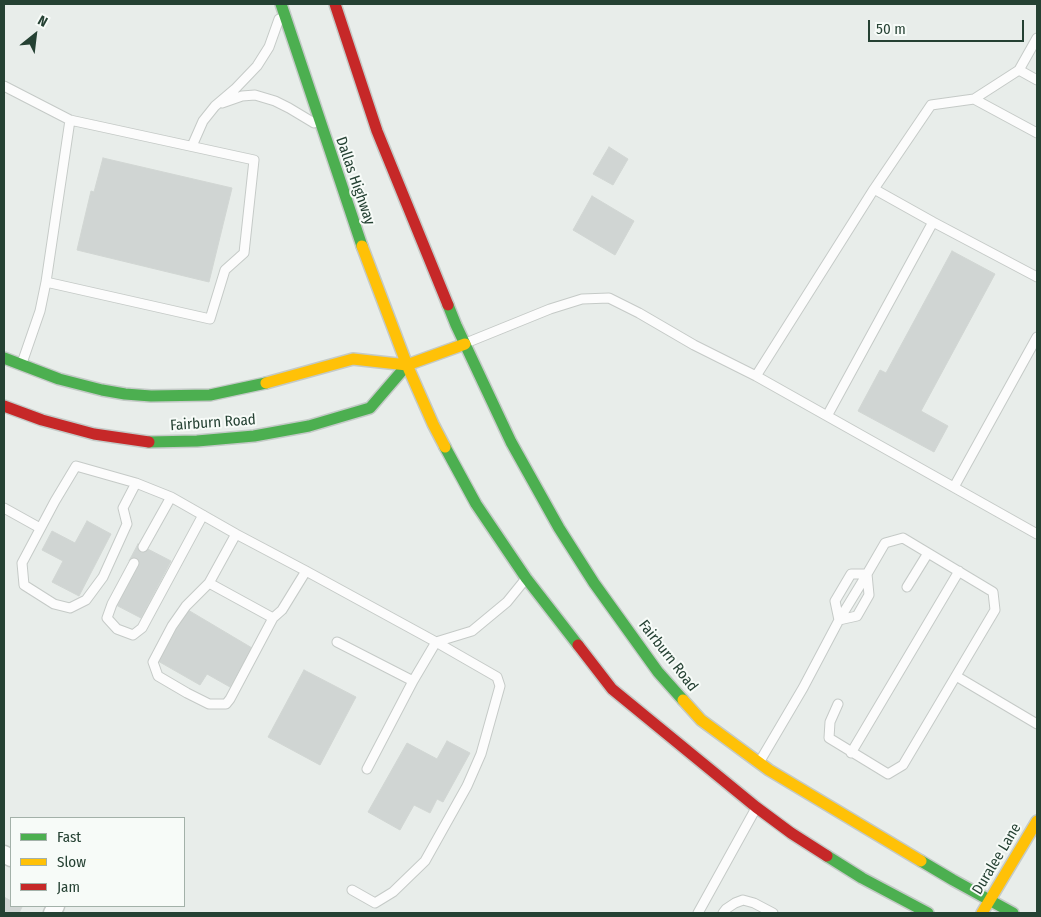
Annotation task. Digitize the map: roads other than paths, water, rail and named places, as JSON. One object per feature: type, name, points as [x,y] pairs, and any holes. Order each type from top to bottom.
[{"type":"main road","points":[[335,4],[377,131],[437,281],[465,344]]},
{"type":"main road","name":"Dallas Highway","points":[[282,7],[366,259],[407,365]]},
{"type":"main road","name":"Fairburn Road","points":[[4,358],[59,379],[102,390],[125,394],[158,396],[210,394],[232,391],[353,359],[407,365],[465,344],[512,442],[559,528],[594,583],[658,672],[701,720],[769,770],[953,880],[1013,913]]},
{"type":"main road","points":[[407,365],[433,424],[476,504],[526,578],[612,689],[756,807],[791,833],[862,878],[928,913]]},
{"type":"main road","name":"Fairburn Road","points":[[4,406],[42,420],[94,434],[151,442],[196,441],[254,436],[309,426],[370,408],[407,365]]},
{"type":"main road","name":"Duralee Lane","points":[[982,913],[1037,821]]},
{"type":"lane","points":[[192,146],[203,121],[215,106],[258,66],[269,47],[282,7]]},
{"type":"lane","points":[[756,376],[874,189],[931,105],[974,99],[1019,70],[1037,38]]},
{"type":"lane","points":[[1019,70],[1037,80]]},
{"type":"lane","points":[[4,86],[70,120],[254,160],[244,253],[225,270],[210,319],[46,282]]},
{"type":"lane","points":[[215,106],[242,96],[255,95],[275,101],[322,128]]},
{"type":"lane","points":[[974,99],[1037,133]]},
{"type":"lane","points":[[22,365],[40,311],[46,282],[70,120]]},
{"type":"lane","points":[[874,189],[1037,276]]},
{"type":"lane","points":[[827,416],[933,222]]},
{"type":"lane","points":[[465,344],[558,306],[582,299],[609,298],[756,376],[1037,534]]},
{"type":"lane","points":[[954,487],[1037,337]]},
{"type":"lane","points":[[136,482],[124,508],[127,524],[103,577],[86,600],[70,608],[54,604],[24,584],[22,563],[55,500],[76,466],[136,482],[171,497],[497,677],[500,686],[481,754],[467,786],[425,860],[393,892],[375,903],[352,890]]},
{"type":"lane","points":[[143,547],[171,497]]},
{"type":"lane","points":[[4,508],[40,528]]},
{"type":"lane","points":[[134,563],[112,604],[107,618],[117,629],[133,635],[142,628],[203,514]]},
{"type":"lane","points":[[236,534],[209,583],[186,606],[172,626],[153,662],[158,676],[187,693],[209,704],[226,704],[273,618],[282,610],[306,571]]},
{"type":"lane","points":[[838,704],[830,722],[829,738],[888,774],[903,765],[995,610],[993,592],[903,538],[885,543],[866,574],[869,595],[857,616],[839,620]]},
{"type":"lane","points":[[907,587],[928,553]]},
{"type":"lane","points":[[851,753],[959,571]]},
{"type":"lane","points":[[760,763],[839,620],[835,601],[851,574],[866,574]]},
{"type":"lane","points":[[367,769],[413,680],[436,642],[472,632],[507,602],[526,578]]},
{"type":"lane","points":[[209,583],[273,618]]},
{"type":"lane","points":[[338,642],[413,680]]},
{"type":"lane","points":[[956,676],[1037,724]]},
{"type":"lane","points":[[698,913],[756,807]]},
{"type":"lane","points":[[724,913],[730,906],[743,900],[754,903],[773,913]]}]
